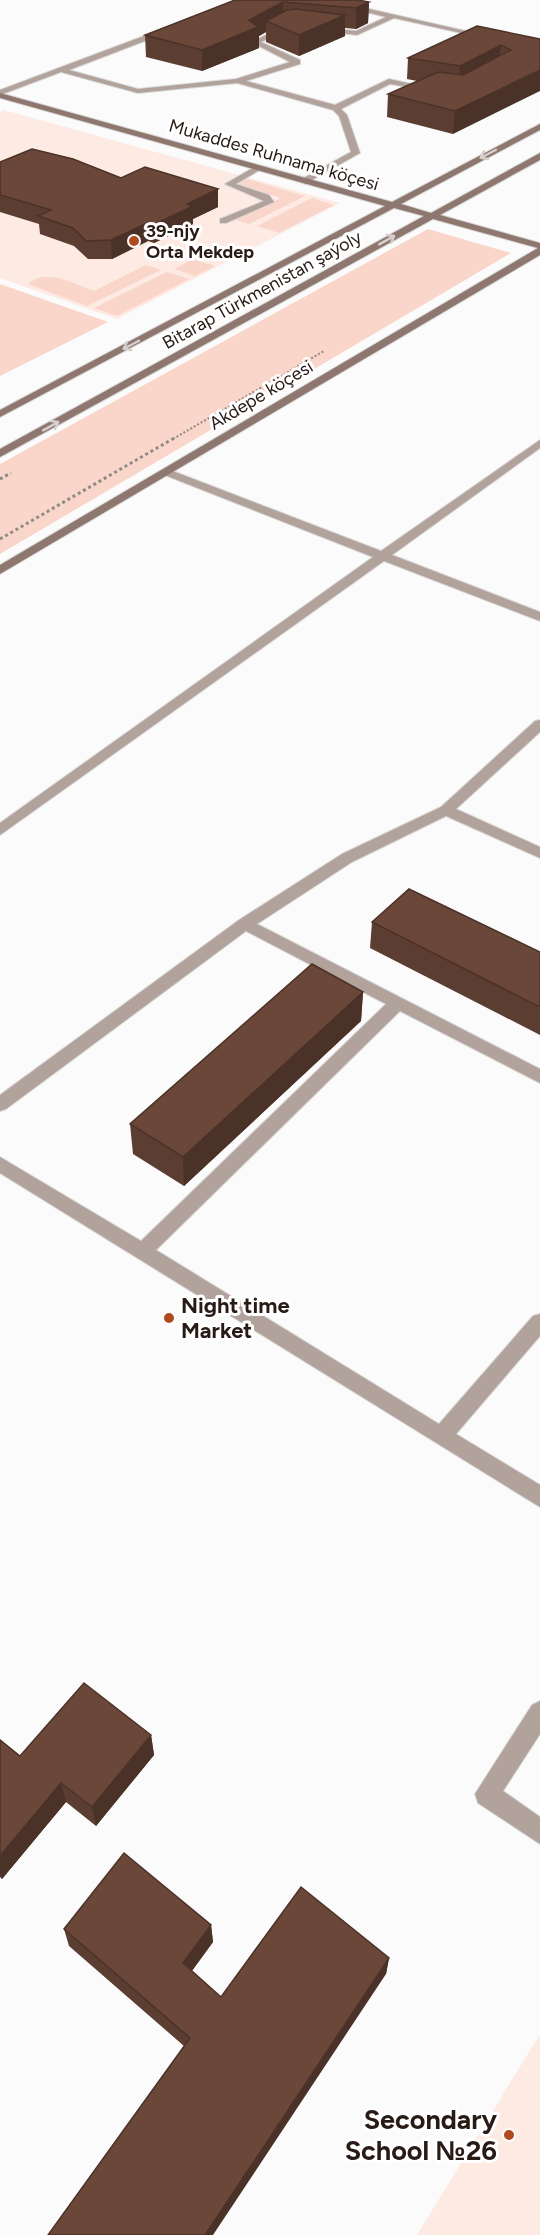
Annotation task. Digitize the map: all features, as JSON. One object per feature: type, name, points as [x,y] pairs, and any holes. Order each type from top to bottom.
[{"type":"main road","name":"Mukaddes Ruhnama köçesi","points":[[0,94],[540,246]]},
{"type":"main road","name":"Bitarap Türkmenistan şaýoly","points":[[0,414],[540,127]]},
{"type":"main road","name":"Bitarap Türkmenistan şaýoly","points":[[0,454],[540,156]]},
{"type":"main road","name":"Akdepe köçesi","points":[[0,570],[540,251]]},
{"type":"street","points":[[320,0],[495,39]]},
{"type":"street","points":[[318,28],[357,33],[393,16]]},
{"type":"street","points":[[0,94],[179,25]]},
{"type":"street","points":[[61,70],[129,90],[237,81],[295,64],[297,62],[255,42],[284,27],[296,26]]},
{"type":"street","points":[[336,108],[408,71]]},
{"type":"street","points":[[237,81],[336,108],[343,116],[356,153],[305,181]]},
{"type":"street","points":[[389,81],[444,91]]},
{"type":"street","points":[[223,221],[269,202],[266,197],[229,184],[259,168]]},
{"type":"street","points":[[0,830],[540,443]]},
{"type":"street","points":[[166,472],[540,618]]},
{"type":"street","points":[[0,1104],[245,924],[347,858],[446,810],[540,724]]},
{"type":"street","points":[[446,810],[540,853]]},
{"type":"street","points":[[245,924],[540,1077]]},
{"type":"street","points":[[141,1251],[398,1003]]},
{"type":"street","points":[[0,1164],[540,1497]]},
{"type":"street","points":[[441,1436],[540,1322]]},
{"type":"street","points":[[540,1713],[488,1794],[540,1832]]},
{"type":"path","points":[[0,539],[326,350]]},
{"type":"shaded area","name":"39-njy Orta Mekdep","points":[[4,110],[340,203],[117,319],[0,278],[0,112]]},
{"type":"shaded area","points":[[247,179],[305,196],[249,224],[236,220],[281,198],[238,184]]},
{"type":"shaded area","points":[[312,198],[334,205],[279,233],[257,226]]},
{"type":"shaded area","points":[[428,229],[511,253],[0,554],[0,464]]},
{"type":"shaded area","points":[[193,259],[215,266],[195,276],[174,269]]},
{"type":"shaded area","points":[[146,265],[161,270],[87,306],[28,284],[35,279],[51,277],[60,278],[94,291]]},
{"type":"shaded area","points":[[167,272],[189,279],[117,316],[94,308]]},
{"type":"shaded area","points":[[0,284],[108,322],[0,376]]},
{"type":"shaded area","name":"Secondary School №26","points":[[540,2034],[540,2235],[417,2235]]},
{"type":"building","points":[[235,0],[358,0],[369,2],[356,8],[283,2],[249,20],[258,27],[202,50],[145,35]]},
{"type":"building","points":[[287,10],[345,15],[299,35],[266,21]]},
{"type":"building","points":[[477,26],[540,39],[540,70],[455,111],[388,94],[438,72],[463,75],[511,50],[501,45],[460,66],[408,58]]},
{"type":"building","points":[[32,149],[73,159],[121,178],[145,167],[218,189],[187,204],[193,206],[153,225],[147,223],[111,240],[86,241],[73,228],[38,216],[51,210],[0,195],[0,162]]},
{"type":"building","points":[[409,889],[540,952],[540,1007],[372,922]]},
{"type":"building","points":[[312,964],[363,992],[183,1157],[130,1124]]},
{"type":"building","points":[[84,1683],[151,1735],[92,1807],[61,1783],[0,1856],[0,1740],[20,1756]]},
{"type":"building","points":[[124,1853],[211,1925],[183,1963],[221,1997],[301,1887],[389,1958],[205,2235],[48,2235],[190,2038],[64,1929]]},
{"type":"place","name":"39-njy Orta Mekdep","points":[[134,241]]},
{"type":"place","name":"Night time Market","points":[[169,1318]]},
{"type":"place","name":"Secondary School №26","points":[[509,2135]]}]
